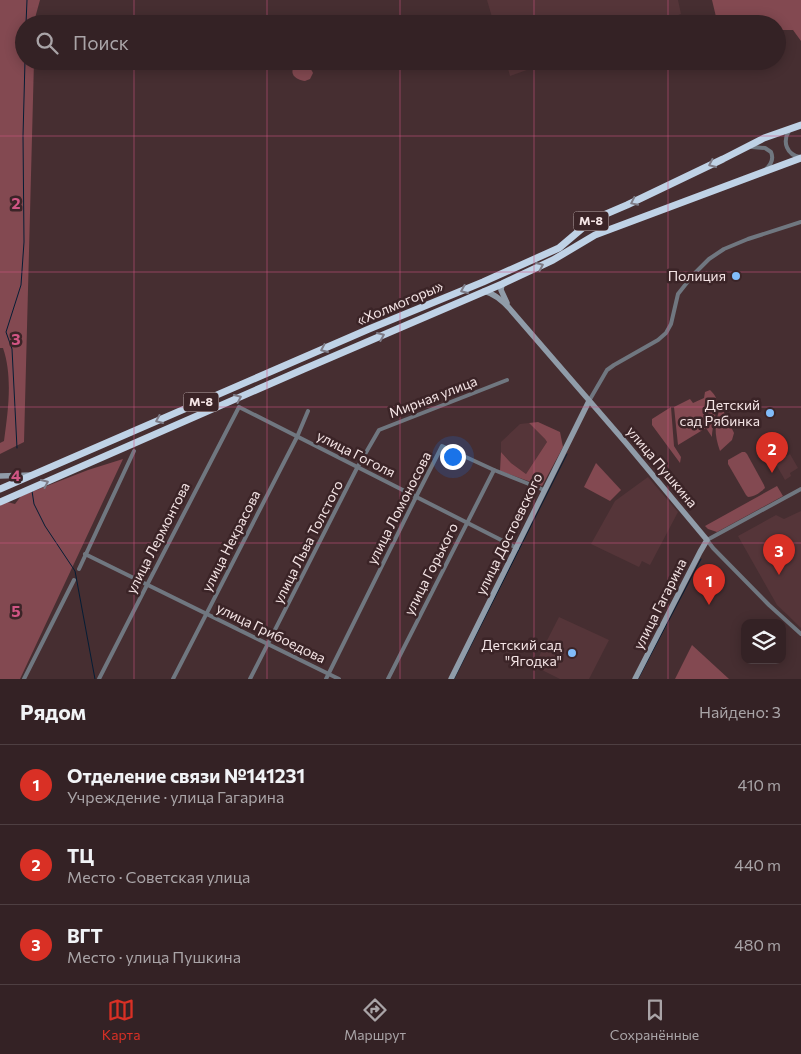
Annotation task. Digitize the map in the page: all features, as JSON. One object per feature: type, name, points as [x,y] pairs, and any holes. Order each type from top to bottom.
[{"type":"highway","name":"«Холмогоры»","points":[[0,489],[559,248],[592,220],[627,205],[764,138],[798,126]]},
{"type":"highway","name":"«Холмогоры»","points":[[0,502],[502,284],[553,260],[595,235],[801,157]]},
{"type":"street","points":[[798,126],[787,134],[785,144],[790,153],[801,157]]},
{"type":"street","points":[[746,147],[766,148],[771,152],[771,163],[759,174]]},
{"type":"street","points":[[589,400],[607,370],[658,340],[666,333],[671,324],[678,294],[709,259],[748,239],[801,222]]},
{"type":"street","points":[[502,284],[501,290],[510,309]]},
{"type":"street","points":[[484,291],[500,299],[510,309]]},
{"type":"street","name":"улица Пушкина","points":[[510,309],[713,548],[768,605],[801,634]]},
{"type":"street","name":"Мирная улица","points":[[357,468],[379,430],[507,380]]},
{"type":"street","name":"улица Достоевского","points":[[451,679],[589,400]]},
{"type":"street","name":"улица Гоголя","points":[[239,408],[517,548]]},
{"type":"street","name":"улица Лермонтова","points":[[99,679],[239,408]]},
{"type":"street","name":"улица Некрасова","points":[[173,679],[297,438],[308,411]]},
{"type":"street","name":"улица Ломоносова","points":[[326,679],[442,446],[544,490]]},
{"type":"street","points":[[79,569],[134,451]]},
{"type":"street","name":"улица Льва Толстого","points":[[250,679],[357,468]]},
{"type":"street","name":"улица Горького","points":[[388,679],[494,470]]},
{"type":"street","points":[[0,476],[33,474]]},
{"type":"street","points":[[707,540],[801,488]]},
{"type":"street","name":"улица Гагарина","points":[[636,679],[707,540]]},
{"type":"street","name":"улица Грибоедова","points":[[85,554],[339,679]]},
{"type":"street","points":[[24,679],[74,580]]},
{"type":"shaded area","points":[[0,0],[40,0],[36,15],[15,15],[15,70],[34,70],[24,442],[0,454],[0,443],[4,441],[6,430],[9,382],[6,359],[3,348],[0,348]]},
{"type":"shaded area","points":[[487,0],[678,0],[681,14],[678,15],[491,15]]},
{"type":"shaded area","points":[[712,0],[801,0],[801,41],[793,30],[786,30],[786,15],[716,15]]},
{"type":"shaded area","points":[[293,70],[311,70],[313,73],[310,79],[305,81],[295,77],[292,73]]},
{"type":"shaded area","points":[[508,70],[527,70],[510,76]]},
{"type":"shaded area","points":[[710,390],[715,396],[717,404],[712,437],[706,428],[678,445],[674,407],[690,399],[693,403],[704,398],[705,392]]},
{"type":"shaded area","points":[[721,406],[734,433],[732,440],[720,451],[716,428]]},
{"type":"shaded area","points":[[671,407],[674,446],[681,457],[680,463],[652,425],[652,419]]},
{"type":"shaded area","points":[[538,422],[560,432],[563,447],[542,486],[500,471],[501,452],[511,463],[526,474],[547,442],[529,423]]},
{"type":"shaded area","points":[[529,423],[547,442],[526,474],[511,463],[501,452],[501,442],[520,424]]},
{"type":"shaded area","points":[[774,448],[781,459],[790,454],[798,468],[790,473],[791,476],[785,480],[769,452]]},
{"type":"shaded area","points":[[742,452],[747,454],[765,488],[750,497],[746,495],[728,464],[728,460]]},
{"type":"shaded area","points":[[123,459],[20,679],[0,679],[0,505],[7,502],[15,504],[21,496],[88,470]]},
{"type":"shaded area","points":[[596,463],[621,490],[610,501],[584,487]]},
{"type":"shaded area","points":[[648,477],[678,512],[650,565],[642,561],[639,567],[591,544],[615,501]]},
{"type":"shaded area","points":[[777,486],[783,496],[717,532],[705,526]]},
{"type":"shaded area","points":[[801,511],[801,628],[777,605],[738,536],[776,515],[784,519]]},
{"type":"shaded area","name":"Детский сад \"Ягодка\"","points":[[559,617],[609,640],[589,679],[560,679],[534,666]]},
{"type":"shaded area","points":[[692,645],[729,679],[675,679]]},
{"type":"waterway","points":[[26,15],[27,0]]},
{"type":"waterway","points":[[17,448],[12,349],[6,332],[21,285],[24,242],[25,70]]},
{"type":"waterway","points":[[454,679],[567,454]]},
{"type":"waterway","points":[[32,491],[34,504],[45,526],[75,571],[95,679]]},
{"type":"waterway","points":[[638,679],[701,559]]},
{"type":"place","name":"Полиция","points":[[736,276]]},
{"type":"place","name":"Детский сад Рябинка","points":[[770,413]]},
{"type":"place","name":"ТЦ","points":[[772,473]]},
{"type":"place","name":"ВГТ","points":[[779,575]]},
{"type":"place","name":"Отделение связи №141231","points":[[709,605]]},
{"type":"place","name":"Детский сад \"Ягодка\"","points":[[572,653]]}]
